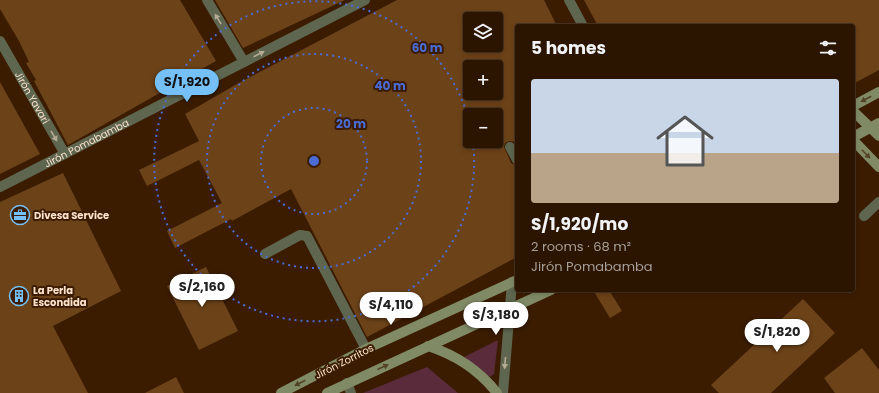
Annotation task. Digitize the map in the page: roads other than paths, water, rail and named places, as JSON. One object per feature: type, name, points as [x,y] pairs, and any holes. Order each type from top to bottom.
[{"type":"main road","points":[[855,105],[879,92]]},
{"type":"main road","points":[[855,112],[875,125],[879,136]]},
{"type":"main road","points":[[855,136],[875,125]]},
{"type":"main road","points":[[855,142],[879,167]]},
{"type":"main road","name":"Jirón Zorritos","points":[[281,393],[366,350],[515,281]]},
{"type":"main road","name":"Jirón Zorritos","points":[[327,393],[428,346],[509,311],[547,292]]},
{"type":"main road","points":[[428,346],[464,362],[481,376],[497,393]]},
{"type":"street","points":[[207,0],[244,62]]},
{"type":"street","name":"Jirón Pomabamba","points":[[0,187],[365,0]]},
{"type":"street","points":[[569,0],[581,24]]},
{"type":"street","name":"Jirón Yavari","points":[[0,41],[65,154]]},
{"type":"street","points":[[510,147],[515,156]]},
{"type":"street","points":[[864,216],[879,202]]},
{"type":"street","points":[[265,254],[300,235],[307,236],[366,350]]},
{"type":"street","points":[[503,393],[509,311],[515,281]]},
{"type":"street","points":[[347,383],[351,393]]},
{"type":"place","name":"Divesa Service","points":[[20,215]]},
{"type":"place","name":"La Perla Escondida","points":[[19,296]]}]
